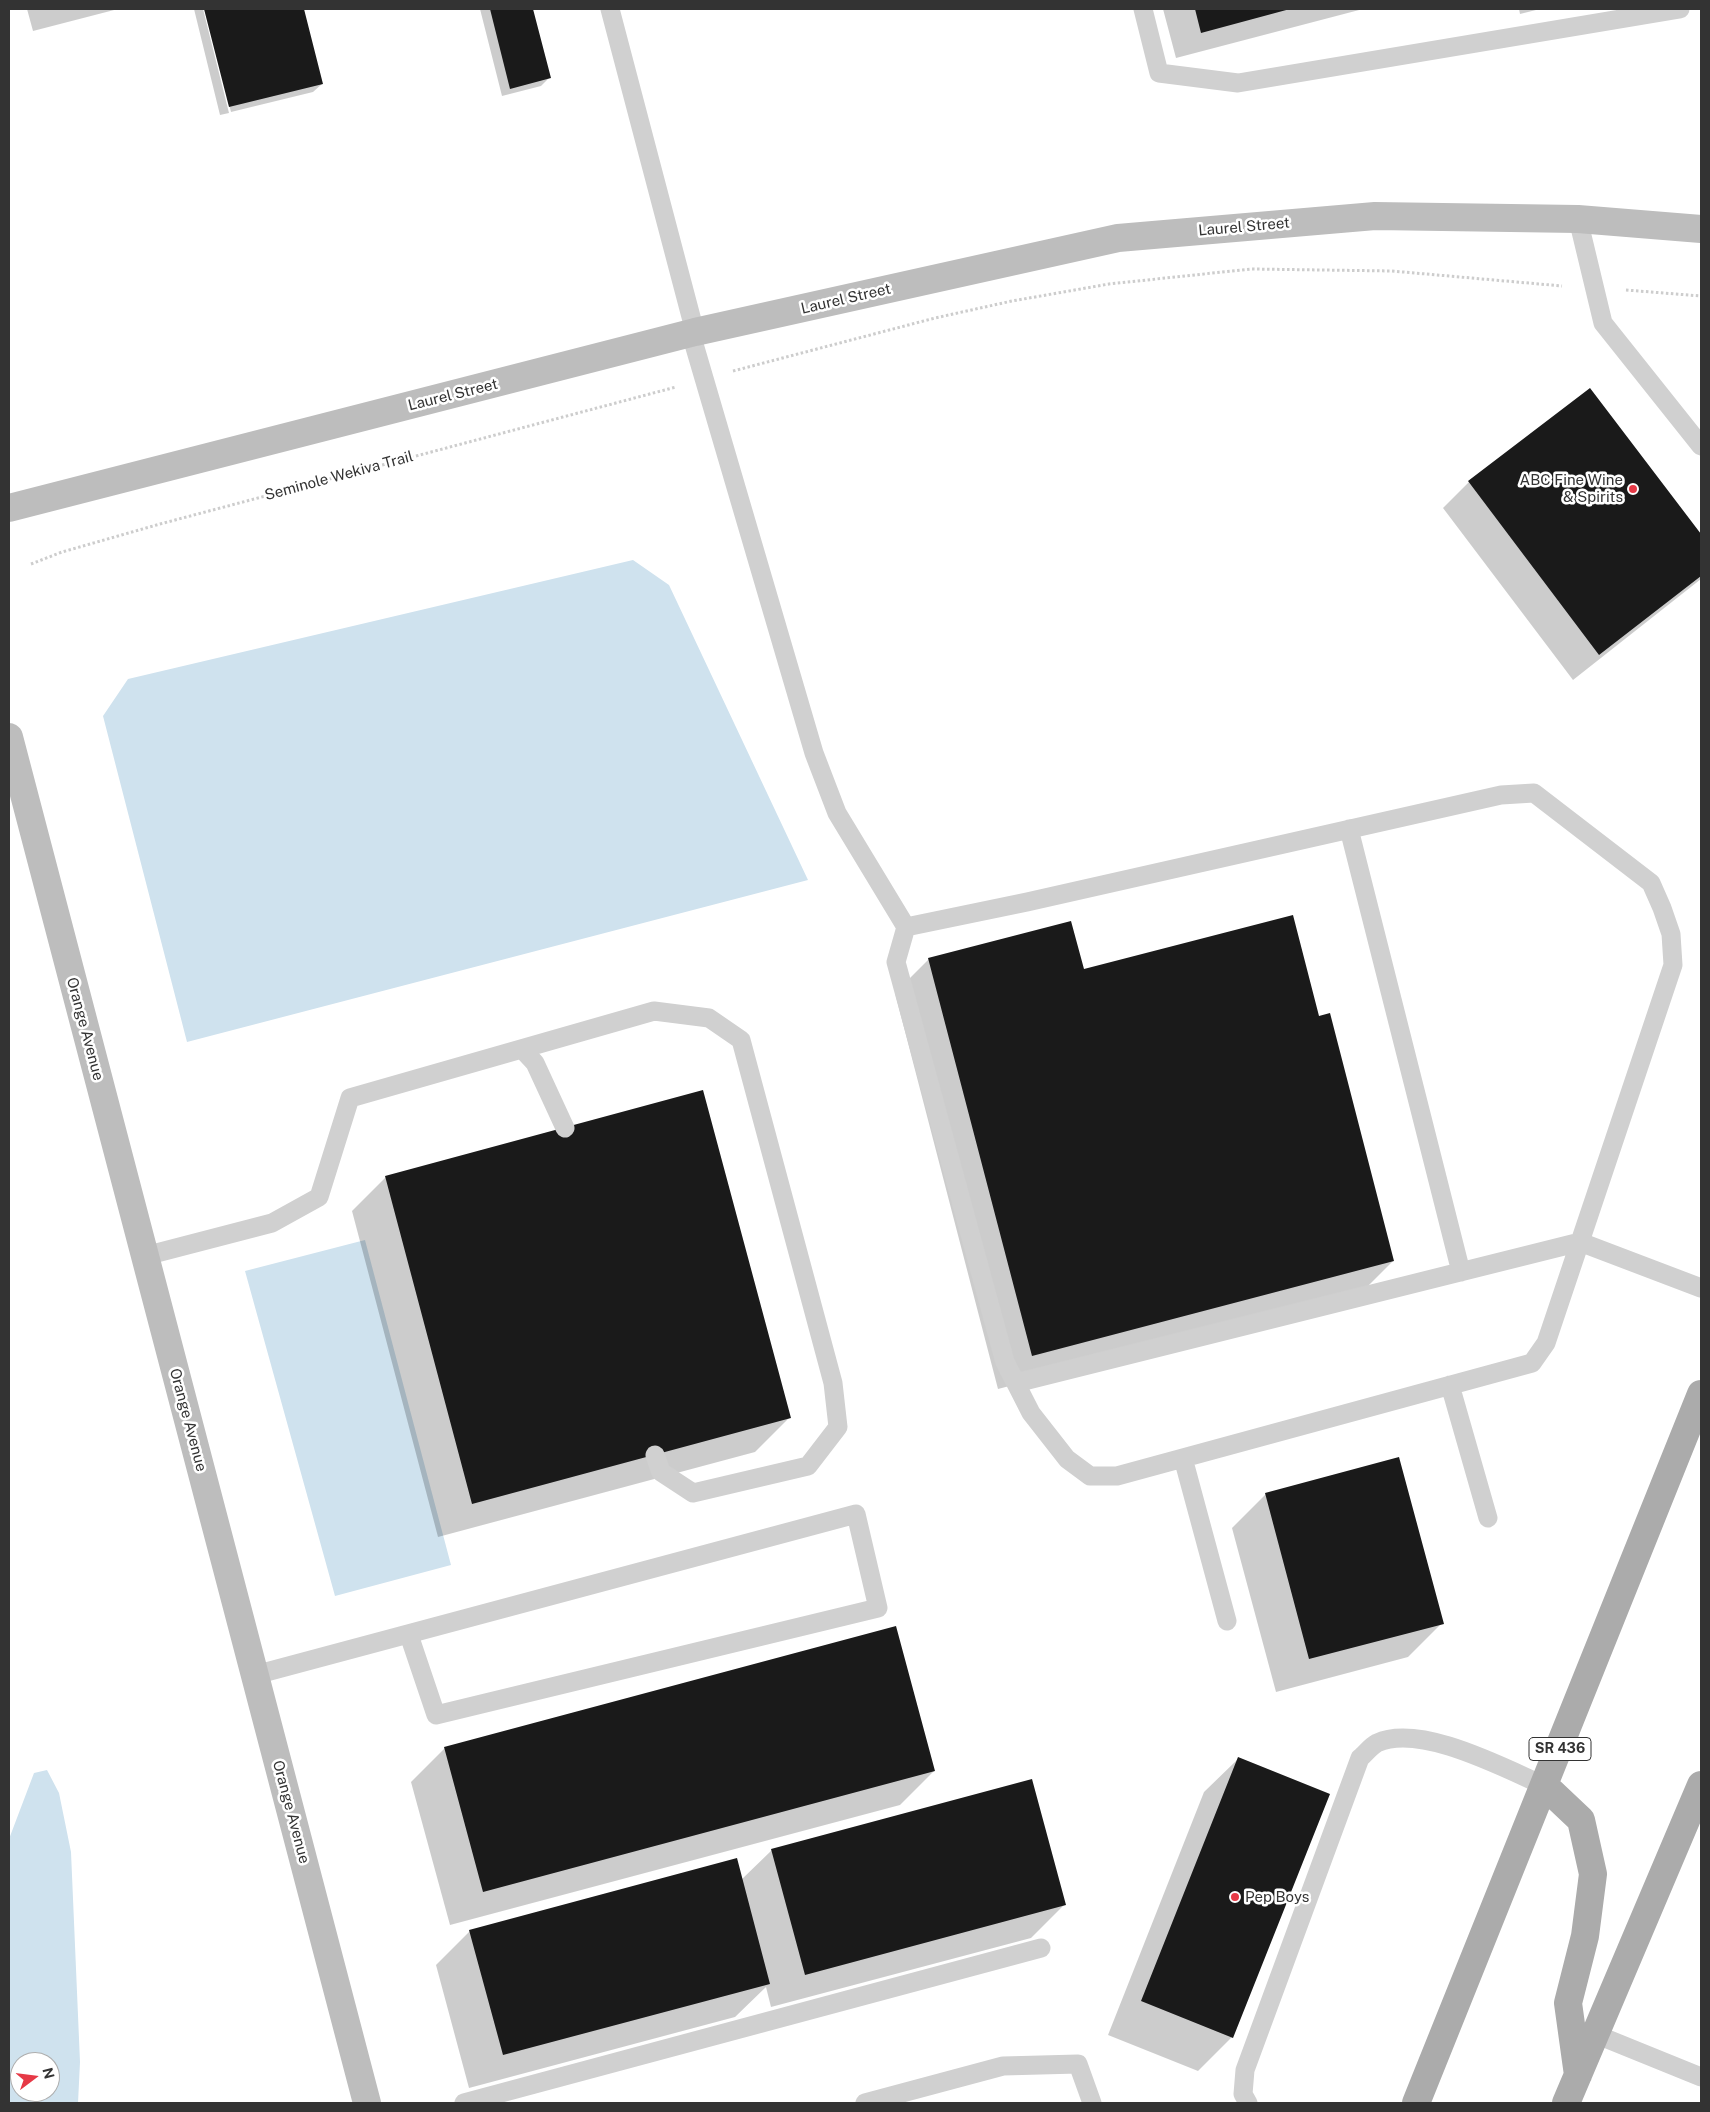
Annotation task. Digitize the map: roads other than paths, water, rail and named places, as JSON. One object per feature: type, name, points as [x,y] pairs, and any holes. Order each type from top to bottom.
[{"type":"main road","name":"SR 436","points":[[1416,2103],[1701,1394]]},
{"type":"main road","points":[[1566,2103],[1701,1785]]},
{"type":"main road","points":[[1545,1786],[1581,1820],[1593,1874],[1585,1936],[1568,2003],[1578,2075]]},
{"type":"street","name":"Laurel Street","points":[[9,508],[693,333],[1118,238],[1375,216],[1578,219],[1701,229]]},
{"type":"street","name":"Orange Avenue","points":[[9,737],[367,2103]]},
{"type":"lane","points":[[610,9],[693,333],[814,753],[837,813],[906,927],[896,962],[1005,1362],[1031,1413],[1067,1459],[1090,1476],[1117,1476],[1532,1363],[1546,1343],[1673,965],[1671,934],[1651,882],[1534,793],[1501,795],[1027,902],[906,927]]},
{"type":"lane","points":[[1142,9],[1159,73],[1238,83],[1680,9]]},
{"type":"lane","points":[[1578,219],[1603,323],[1701,446]]},
{"type":"lane","points":[[1349,829],[1461,1272]]},
{"type":"lane","points":[[145,1256],[272,1222],[319,1197],[350,1098],[654,1011],[709,1018],[740,1040],[833,1383],[838,1428],[808,1466],[693,1493],[661,1472],[655,1455]]},
{"type":"lane","points":[[522,1049],[535,1063],[565,1128]]},
{"type":"lane","points":[[1016,1383],[1580,1242],[1701,1288]]},
{"type":"lane","points":[[1450,1385],[1488,1518]]},
{"type":"lane","points":[[1183,1458],[1227,1621]]},
{"type":"lane","points":[[255,1675],[856,1514],[878,1608],[436,1715],[409,1634]]},
{"type":"lane","points":[[1248,2103],[1243,2094],[1245,2070],[1360,1758],[1376,1743],[1400,1738],[1450,1745],[1545,1786]]},
{"type":"lane","points":[[464,2103],[1041,1948]]},
{"type":"lane","points":[[1595,2034],[1701,2076]]},
{"type":"lane","points":[[865,2103],[1003,2066],[1078,2064],[1092,2103]]},
{"type":"water","points":[[633,560],[669,585],[808,880],[187,1042],[103,716],[128,679]]},
{"type":"water","points":[[365,1240],[451,1565],[335,1596],[245,1271]]},
{"type":"water","points":[[47,1770],[59,1793],[71,1852],[80,2062],[78,2103],[9,2103],[9,1839],[34,1773]]},
{"type":"place","name":"ABC Fine Wine & Spirits","points":[[1633,489]]},
{"type":"place","name":"Pep Boys","points":[[1235,1897]]}]
